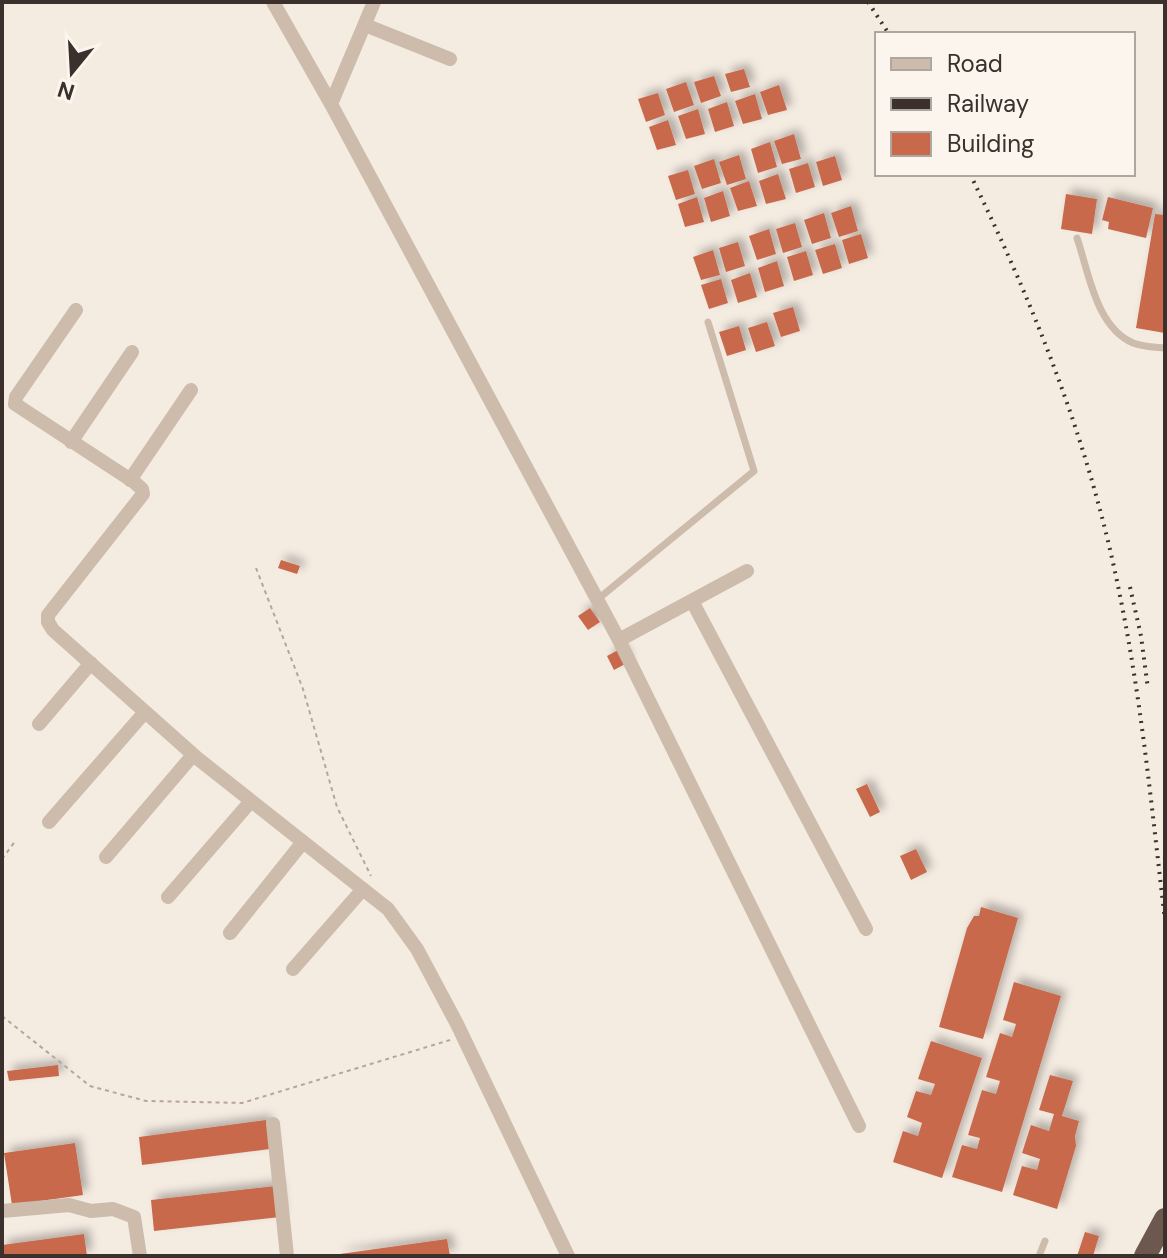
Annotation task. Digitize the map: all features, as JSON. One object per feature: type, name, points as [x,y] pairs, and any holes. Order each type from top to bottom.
[{"type":"highway","points":[[1145,1256],[1162,1225]]},
{"type":"street","points":[[273,2],[619,640],[859,1126]]},
{"type":"street","points":[[331,104],[374,2]]},
{"type":"street","points":[[365,25],[450,59]]},
{"type":"street","points":[[76,310],[16,397],[15,404],[142,489],[139,501],[48,615],[48,622],[53,630],[193,755],[303,842],[368,886],[388,909],[417,949],[463,1036],[568,1256]]},
{"type":"street","points":[[71,442],[132,352]]},
{"type":"street","points":[[130,480],[191,390]]},
{"type":"street","points":[[619,640],[747,571]]},
{"type":"street","points":[[692,601],[866,929]]},
{"type":"street","points":[[39,724],[91,663]]},
{"type":"street","points":[[49,822],[145,712]]},
{"type":"street","points":[[106,857],[193,755]]},
{"type":"street","points":[[168,897],[251,801]]},
{"type":"street","points":[[230,933],[303,842]]},
{"type":"street","points":[[293,969],[368,886]]},
{"type":"street","points":[[273,1124],[287,1256]]},
{"type":"street","points":[[2,1211],[69,1205],[91,1211],[113,1209],[134,1217],[140,1256]]},
{"type":"lane","points":[[1077,238],[1100,309],[1115,333],[1134,344],[1165,348]]},
{"type":"lane","points":[[597,599],[754,471],[708,322]]},
{"type":"lane","points":[[1039,1256],[1045,1241]]},
{"type":"path","points":[[256,568],[303,689],[337,807],[368,886]]},
{"type":"path","points":[[2,859],[16,840]]},
{"type":"path","points":[[2,1016],[90,1086],[122,1096],[160,1101],[242,1103],[463,1036]]},
{"type":"building","points":[[744,69],[750,87],[731,92],[725,74]]},
{"type":"building","points":[[714,76],[721,96],[701,103],[694,82]]},
{"type":"building","points":[[686,82],[694,105],[674,112],[666,89]]},
{"type":"building","points":[[779,85],[787,110],[768,115],[760,92]]},
{"type":"building","points":[[658,93],[665,115],[646,122],[638,99]]},
{"type":"building","points":[[755,94],[762,119],[743,124],[735,101]]},
{"type":"building","points":[[727,102],[734,126],[715,132],[708,109]]},
{"type":"building","points":[[698,109],[705,134],[686,139],[678,116]]},
{"type":"building","points":[[668,120],[676,145],[657,150],[649,127]]},
{"type":"building","points":[[794,134],[801,159],[782,164],[774,141]]},
{"type":"building","points":[[770,142],[777,167],[758,173],[751,149]]},
{"type":"building","points":[[739,155],[746,179],[727,185],[719,162]]},
{"type":"building","points":[[835,156],[842,180],[823,186],[816,162]]},
{"type":"building","points":[[714,159],[721,183],[702,189],[694,166]]},
{"type":"building","points":[[808,163],[815,187],[796,193],[789,169]]},
{"type":"building","points":[[688,170],[695,194],[676,200],[668,176]]},
{"type":"building","points":[[778,174],[786,199],[766,204],[759,181]]},
{"type":"building","points":[[749,181],[757,206],[738,211],[730,188]]},
{"type":"building","points":[[723,191],[730,216],[711,222],[704,198]]},
{"type":"building","points":[[1066,194],[1097,199],[1092,234],[1061,229]]},
{"type":"building","points":[[697,197],[704,222],[685,227],[678,204]]},
{"type":"building","points":[[1108,197],[1153,208],[1146,238],[1108,229],[1109,222],[1102,220]]},
{"type":"building","points":[[851,206],[858,231],[839,237],[831,213]]},
{"type":"building","points":[[824,213],[831,238],[812,244],[804,220]]},
{"type":"building","points":[[1155,214],[1165,215],[1165,333],[1136,328]]},
{"type":"building","points":[[795,223],[802,247],[783,253],[776,229]]},
{"type":"building","points":[[769,229],[776,254],[757,260],[749,236]]},
{"type":"building","points":[[861,234],[868,258],[849,264],[842,240]]},
{"type":"building","points":[[738,242],[745,266],[726,272],[719,248]]},
{"type":"building","points":[[835,244],[842,268],[823,274],[815,250]]},
{"type":"building","points":[[713,250],[720,275],[701,280],[693,257]]},
{"type":"building","points":[[806,251],[813,275],[794,281],[787,257]]},
{"type":"building","points":[[777,261],[784,286],[765,292],[758,268]]},
{"type":"building","points":[[750,273],[757,297],[738,303],[731,280]]},
{"type":"building","points":[[721,279],[728,303],[709,309],[701,285]]},
{"type":"building","points":[[793,307],[800,331],[781,337],[773,313]]},
{"type":"building","points":[[767,322],[775,346],[756,352],[748,328]]},
{"type":"building","points":[[739,326],[746,350],[727,356],[719,332]]},
{"type":"building","points":[[281,560],[300,566],[297,574],[278,568]]},
{"type":"building","points":[[590,608],[600,622],[588,630],[578,616]]},
{"type":"building","points":[[620,649],[627,663],[614,670],[607,656]]},
{"type":"building","points":[[867,784],[880,812],[870,817],[856,789]]},
{"type":"building","points":[[916,849],[927,872],[911,880],[900,856]]},
{"type":"building","points":[[981,907],[1018,918],[983,1039],[939,1027],[967,928],[974,916],[979,916]]},
{"type":"building","points":[[1014,982],[1061,996],[1002,1192],[952,1177],[962,1145],[977,1149],[980,1138],[968,1135],[982,1090],[996,1094],[1000,1081],[986,1077],[1000,1033],[1012,1037],[1016,1024],[1003,1020]]},
{"type":"building","points":[[931,1041],[982,1058],[942,1178],[893,1162],[903,1131],[918,1136],[922,1123],[907,1117],[916,1091],[931,1095],[935,1084],[918,1079]]},
{"type":"building","points":[[58,1065],[59,1076],[9,1081],[7,1071]]},
{"type":"building","points":[[1050,1075],[1073,1081],[1062,1116],[1079,1121],[1076,1146],[1057,1209],[1013,1195],[1022,1166],[1037,1170],[1040,1159],[1022,1153],[1031,1125],[1049,1131],[1054,1114],[1039,1110]]},
{"type":"building","points":[[266,1120],[270,1149],[142,1165],[139,1137]]},
{"type":"building","points":[[75,1143],[83,1195],[12,1205],[4,1153]]},
{"type":"building","points":[[276,1186],[280,1217],[154,1231],[151,1200]]},
{"type":"building","points":[[1085,1232],[1099,1236],[1093,1256],[1077,1256]]},
{"type":"building","points":[[84,1234],[87,1256],[2,1256],[2,1245]]},
{"type":"building","points":[[447,1239],[450,1256],[340,1256],[340,1254]]},
{"type":"railway","points":[[868,2],[888,32]]},
{"type":"railway","points":[[971,176],[1039,328],[1094,487],[1120,596],[1134,677],[1165,920]]},
{"type":"railway","points":[[1130,587],[1148,689]]}]
